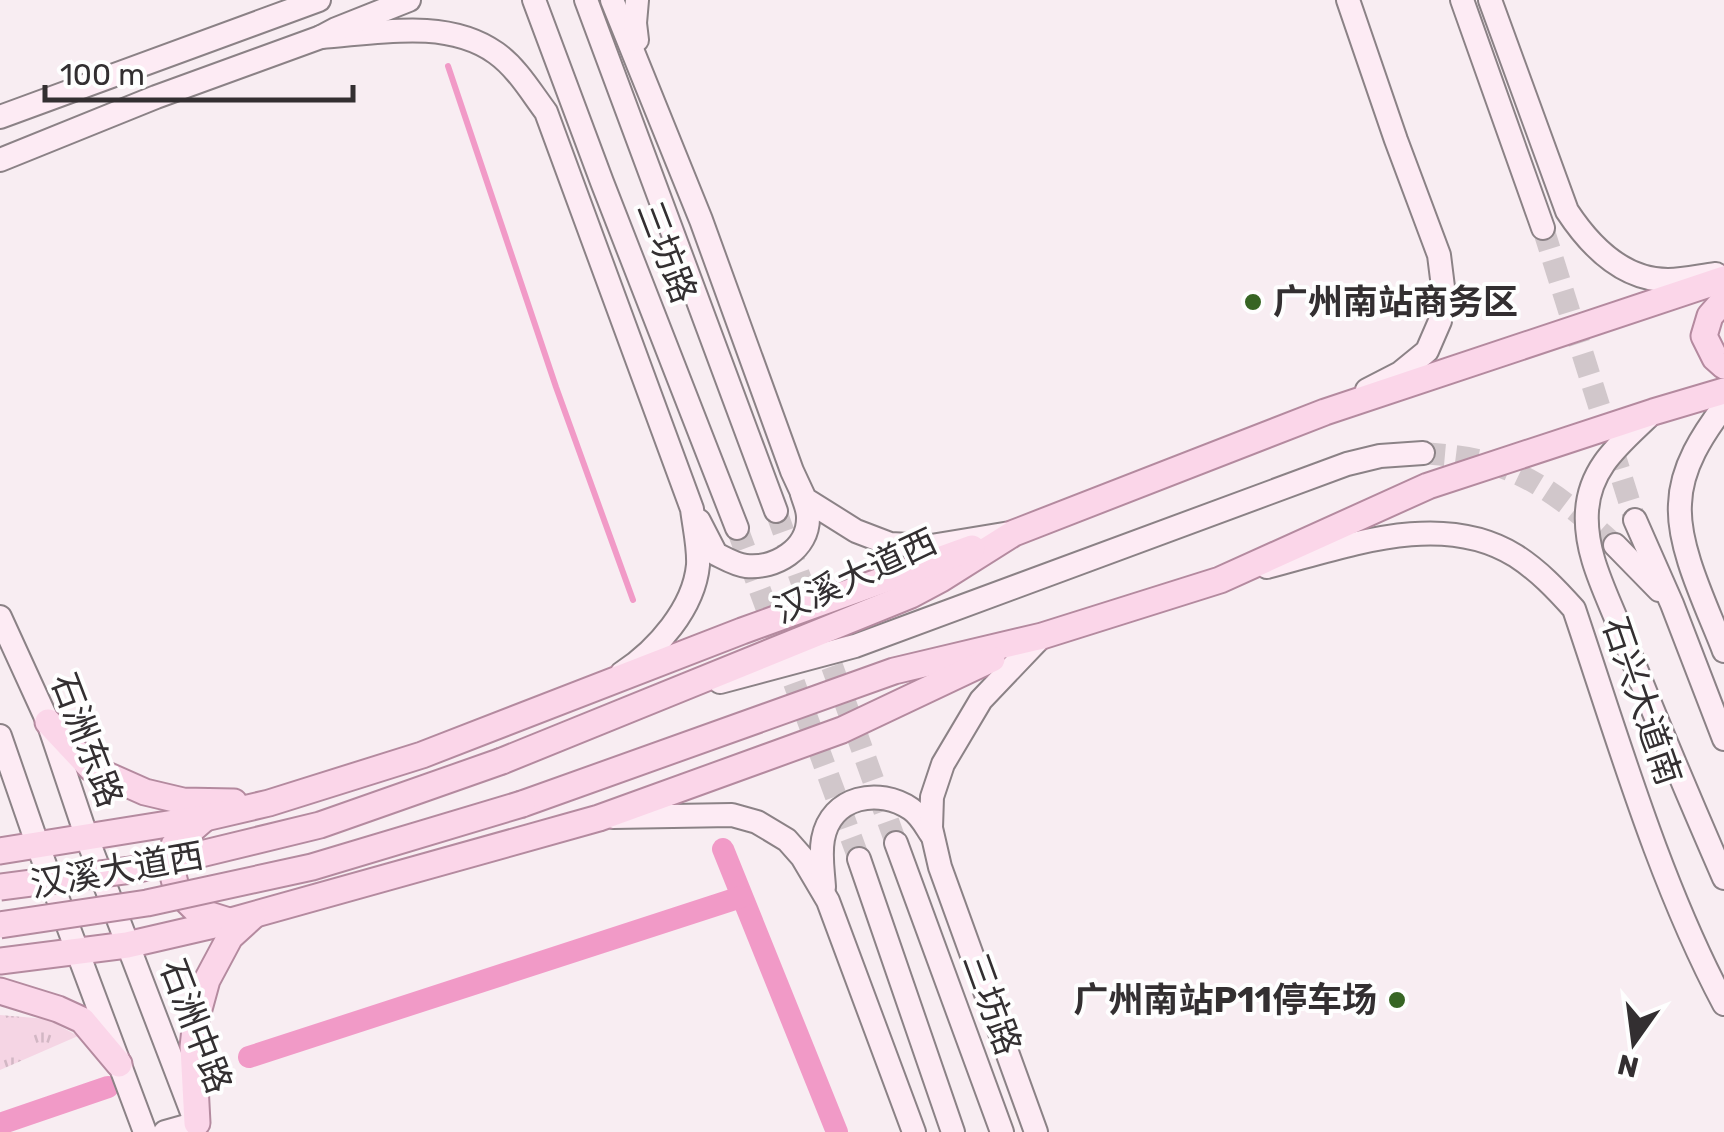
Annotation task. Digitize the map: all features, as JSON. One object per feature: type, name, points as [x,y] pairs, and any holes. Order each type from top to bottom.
[{"type":"main road","points":[[0,118],[318,0],[338,4],[342,11],[329,33]]},
{"type":"main road","points":[[0,160],[410,0]]},
{"type":"main road","name":"三坊路","points":[[534,0],[737,528]]},
{"type":"main road","name":"三坊路","points":[[586,0],[776,510]]},
{"type":"main road","points":[[612,0],[701,220],[805,499],[856,531],[890,544],[930,546],[1014,532]]},
{"type":"main road","points":[[637,0],[634,23],[640,63]]},
{"type":"main road","points":[[1325,412],[1400,373],[1427,351],[1440,322],[1443,287],[1439,255],[1348,0]]},
{"type":"main road","points":[[1462,0],[1543,228]]},
{"type":"main road","points":[[1490,0],[1567,211],[1584,236],[1613,262],[1641,275],[1666,280],[1724,276]]},
{"type":"main road","points":[[329,33],[447,32],[496,53],[519,75],[546,112],[692,509],[716,554],[748,566],[771,564],[792,552],[802,540],[808,514],[801,490]]},
{"type":"main road","name":"汉溪大道西","points":[[0,887],[139,869],[320,825],[502,761],[910,595],[1014,532],[1325,412],[1724,276]]},
{"type":"main road","points":[[1724,300],[1710,316],[1704,336],[1714,358],[1724,366]]},
{"type":"main road","name":"汉溪大道西","points":[[0,925],[148,903],[312,867],[522,804],[894,671],[1042,636],[1220,580],[1428,486],[1724,391]]},
{"type":"main road","points":[[1724,406],[1689,464],[1680,502],[1682,538],[1724,651]]},
{"type":"main road","points":[[1653,412],[1600,465],[1587,510],[1588,536],[1596,569],[1660,730],[1724,878]]},
{"type":"main road","points":[[659,698],[855,646],[1347,464],[1423,452]]},
{"type":"main road","points":[[604,685],[644,658],[692,590],[698,564],[692,509]]},
{"type":"main road","name":"石兴大道南","points":[[1635,520],[1724,739]]},
{"type":"main road","points":[[0,851],[205,818],[422,755],[742,630],[1014,532]]},
{"type":"main road","name":"石兴大道南","points":[[1220,580],[1388,536],[1435,533],[1473,538],[1514,554],[1550,582],[1574,609],[1646,821],[1702,963],[1724,1004]]},
{"type":"main road","points":[[1616,545],[1672,604]]},
{"type":"main road","points":[[1574,609],[1574,590],[1582,574],[1596,569]]},
{"type":"main road","name":"石洲东路","points":[[0,618],[48,722],[126,945]]},
{"type":"main road","points":[[0,961],[126,945],[242,918],[599,818],[842,730],[1042,636]]},
{"type":"main road","points":[[1036,1132],[940,867],[932,797],[952,747],[981,700],[1042,636]]},
{"type":"main road","points":[[0,663],[10,654],[10,642]]},
{"type":"main road","points":[[48,722],[91,768],[145,792],[183,801],[270,802]]},
{"type":"main road","points":[[0,736],[145,1132]]},
{"type":"main road","points":[[825,896],[823,840],[834,814],[846,804],[870,796],[885,796],[916,812],[934,837]]},
{"type":"main road","points":[[599,818],[732,815],[758,822],[788,840],[825,896],[914,1132]]},
{"type":"main road","points":[[205,818],[174,845],[171,867],[177,891],[197,911],[242,918]]},
{"type":"main road","name":"三坊路","points":[[896,843],[1002,1132]]},
{"type":"main road","points":[[859,858],[953,1132]]},
{"type":"main road","points":[[165,1132],[198,1128],[192,1047],[200,1007],[207,980],[242,918]]},
{"type":"main road","name":"石洲中路","points":[[126,945],[198,1128]]},
{"type":"main road","points":[[0,991],[82,1020],[119,1064]]},
{"type":"green space","points":[[0,1015],[47,1019],[78,1036],[0,1070]]},
{"type":"waterway","points":[[448,66],[556,387],[633,600]]},
{"type":"waterway","points":[[723,849],[837,1132]]},
{"type":"waterway","points":[[249,1057],[741,897]]},
{"type":"waterway","points":[[0,1124],[108,1087]]},
{"type":"tunnel","points":[[1543,228],[1635,520]]},
{"type":"tunnel","points":[[1423,453],[1477,460],[1521,476],[1571,507],[1615,545]]},
{"type":"tunnel","points":[[776,511],[896,843]]},
{"type":"tunnel","points":[[737,528],[859,859]]},
{"type":"place","name":"广州南站商务区","points":[[1253,302]]},
{"type":"place","name":"广州南站P11停车场","points":[[1397,1000]]}]
